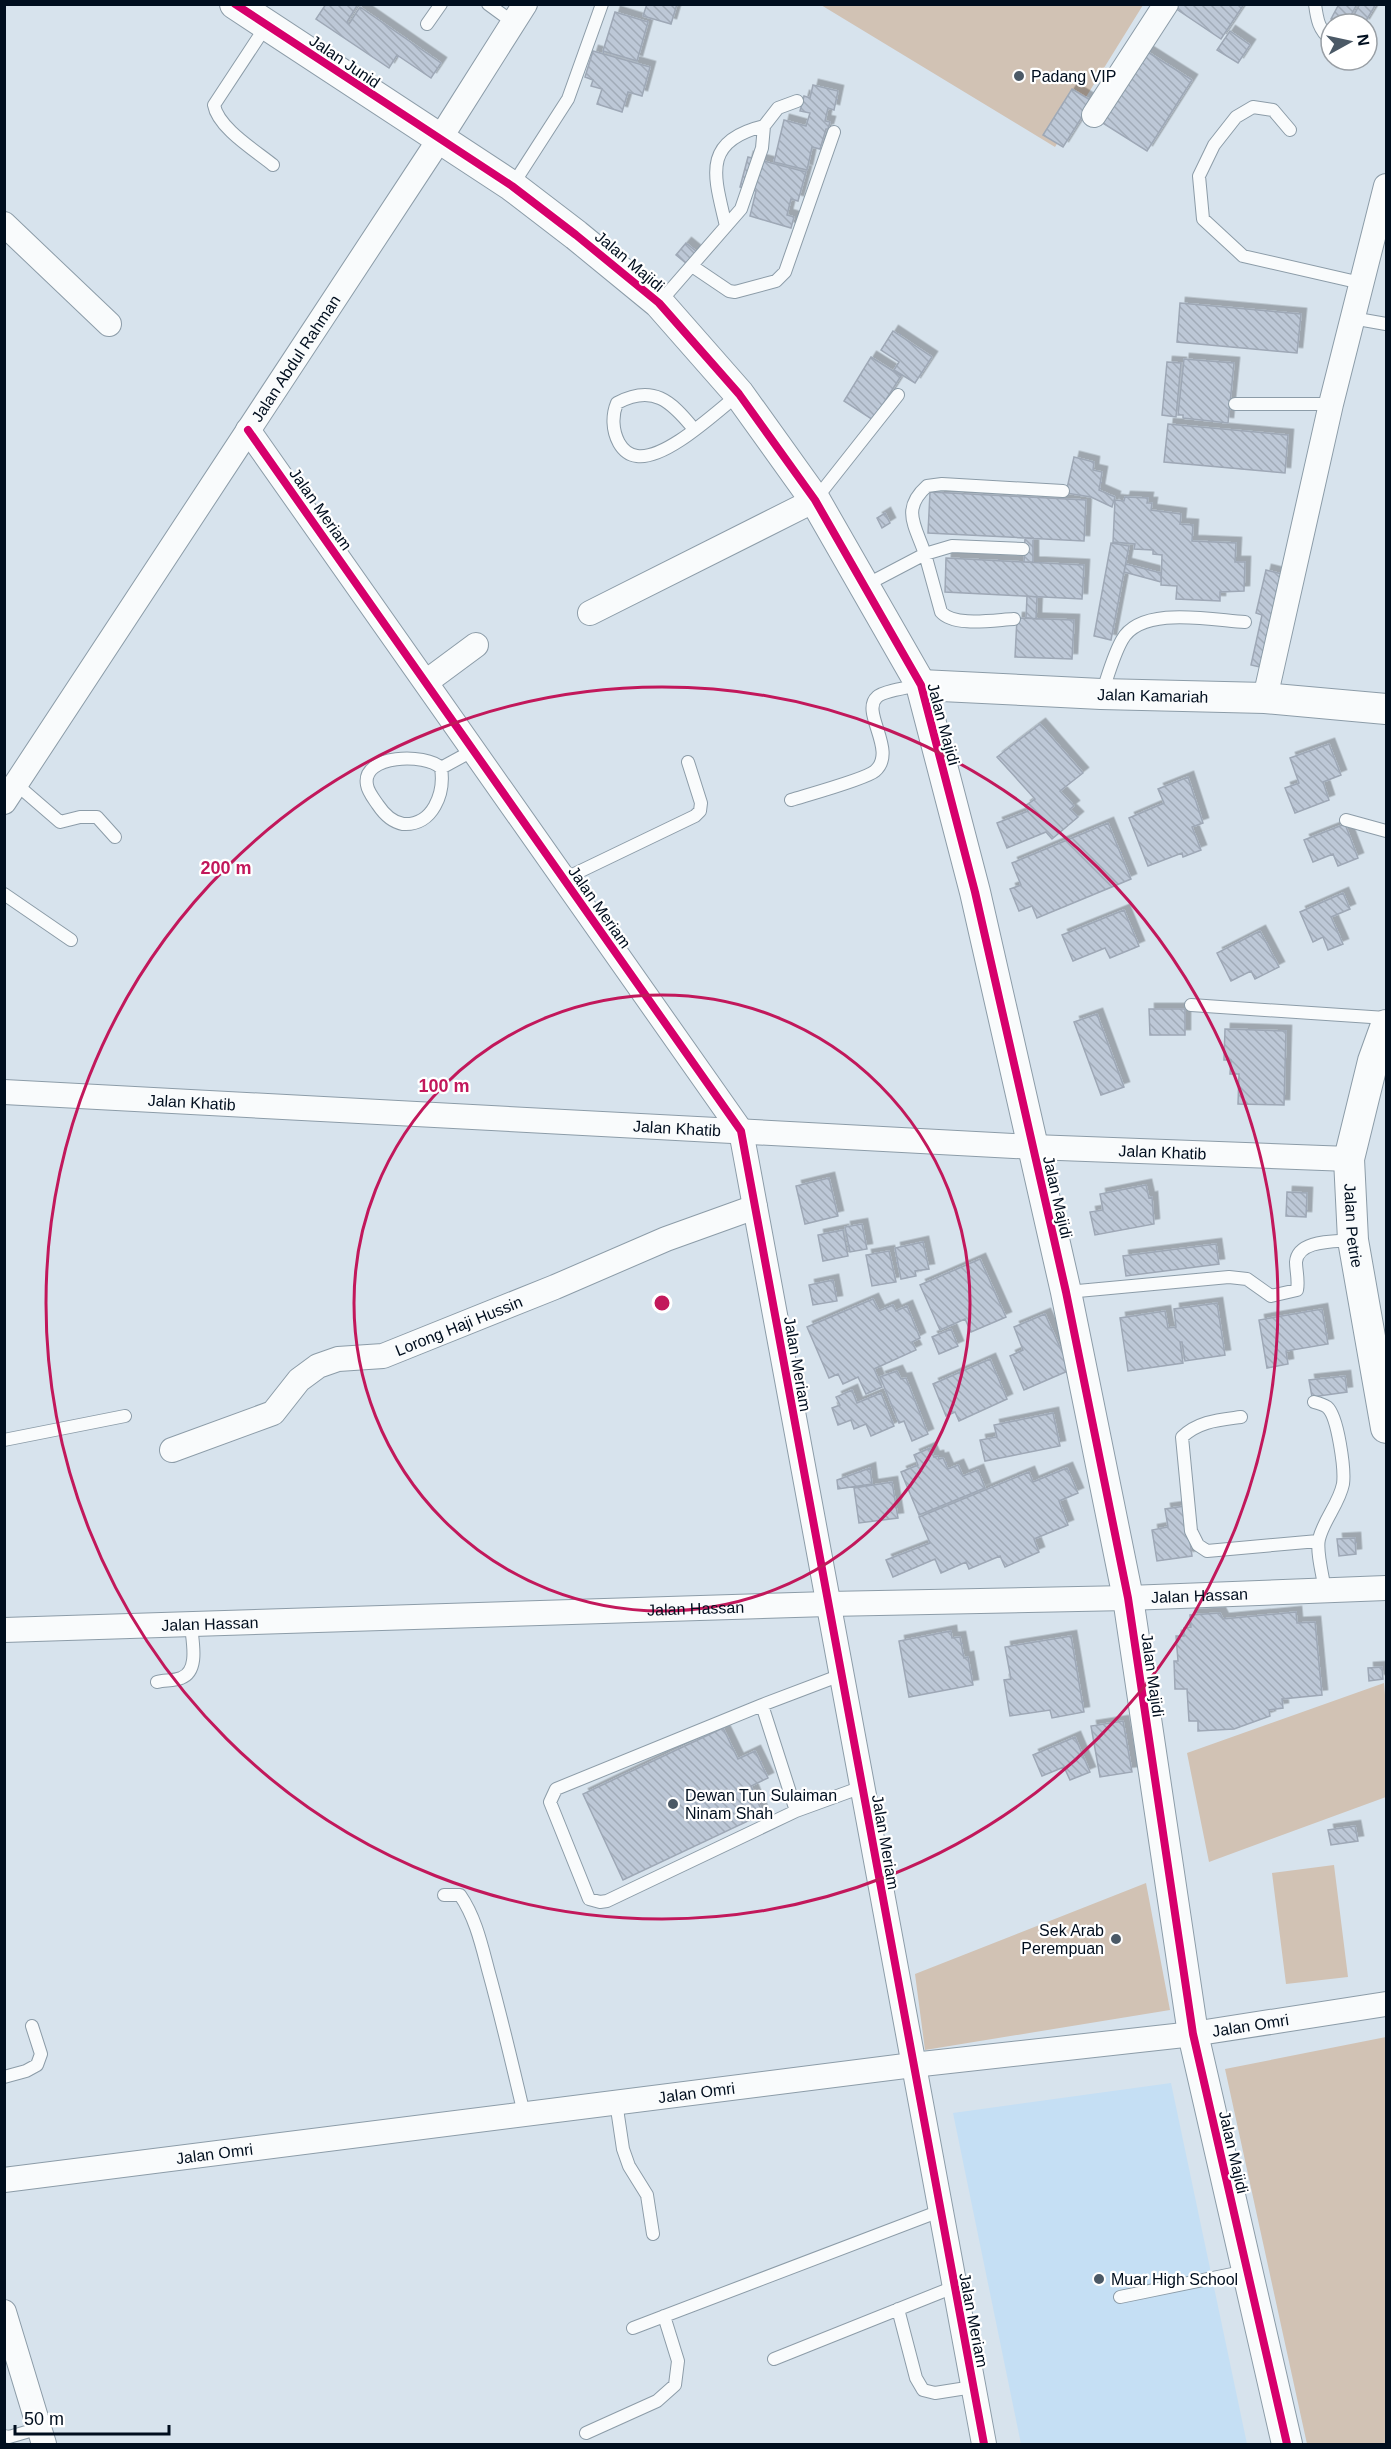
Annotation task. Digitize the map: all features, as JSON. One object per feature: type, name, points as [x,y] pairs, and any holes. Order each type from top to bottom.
[{"type":"street","name":"Jalan Junid","points":[[235,4],[439,140]]},
{"type":"street","points":[[1094,115],[1166,4]]},
{"type":"street","name":"Jalan Abdul Rahman","points":[[10,793],[520,14]]},
{"type":"street","name":"Jalan Majidi","points":[[439,140],[512,186],[659,303],[740,394],[815,500],[921,685],[975,892],[1066,1292],[1128,1598],[1193,2034],[1287,2445]]},
{"type":"street","points":[[1265,699],[1330,404],[1386,188]]},
{"type":"street","points":[[4,224],[109,324]]},
{"type":"street","name":"Jalan Meriam","points":[[249,430],[741,1131],[984,2445]]},
{"type":"street","points":[[590,613],[815,500]]},
{"type":"street","points":[[426,682],[476,645]]},
{"type":"street","name":"Jalan Kamariah","points":[[921,685],[1265,699],[1386,709]]},
{"type":"street","name":"Jalan Petrie","points":[[1386,1024],[1373,1061],[1348,1159],[1353,1240],[1382,1378],[1386,1428]]},
{"type":"street","name":"Jalan Khatib","points":[[4,1092],[1033,1147],[1348,1159]]},
{"type":"street","name":"Lorong Haji Hussin","points":[[172,1450],[273,1413],[299,1380],[318,1366],[338,1359],[383,1356],[555,1287],[666,1239],[755,1207]]},
{"type":"street","name":"Jalan Hassan","points":[[4,1630],[828,1604],[1128,1598],[1386,1588]]},
{"type":"street","name":"Jalan Omri","points":[[4,2180],[912,2065],[1193,2034],[1386,2004]]},
{"type":"street","points":[[4,2312],[42,2436]]},
{"type":"lane","points":[[427,24],[441,4]]},
{"type":"lane","points":[[488,4],[520,14]]},
{"type":"lane","points":[[512,186],[568,99],[602,4]]},
{"type":"lane","points":[[1315,4],[1319,26]]},
{"type":"lane","points":[[266,25],[214,105],[226,126],[273,165]]},
{"type":"lane","points":[[726,226],[715,179],[717,158],[732,141],[764,126],[778,108],[797,101]]},
{"type":"lane","points":[[1290,130],[1273,110],[1253,107],[1236,117],[1214,145],[1199,176],[1203,219],[1243,256],[1361,283]]},
{"type":"lane","points":[[659,303],[741,209],[762,148],[764,126]]},
{"type":"lane","points":[[692,266],[729,291],[735,292],[776,281],[785,272],[834,132]]},
{"type":"lane","points":[[1352,318],[1386,324]]},
{"type":"lane","points":[[693,428],[667,401],[652,394],[626,398],[617,402],[614,412],[616,438],[627,453],[637,456],[666,449],[740,394]]},
{"type":"lane","points":[[815,500],[898,395]]},
{"type":"lane","points":[[1235,404],[1330,404]]},
{"type":"lane","points":[[1014,619],[960,621],[947,618],[941,612],[911,511],[912,502],[927,486],[942,484],[1063,491]]},
{"type":"lane","points":[[864,586],[925,554],[952,546],[1023,549]]},
{"type":"lane","points":[[1101,694],[1122,639],[1135,626],[1151,619],[1184,617],[1245,622]]},
{"type":"lane","points":[[791,800],[873,773],[883,759],[873,701],[878,695],[921,685]]},
{"type":"lane","points":[[441,768],[474,750]]},
{"type":"lane","points":[[391,760],[426,760],[441,768],[443,779],[439,798],[425,817],[414,823],[396,823],[380,807],[367,785],[370,770],[391,760]]},
{"type":"lane","points":[[564,879],[695,816],[700,811],[701,803],[688,762]]},
{"type":"lane","points":[[10,793],[60,822],[80,817],[97,817],[115,837]]},
{"type":"lane","points":[[1346,820],[1386,831]]},
{"type":"lane","points":[[4,894],[71,940]]},
{"type":"lane","points":[[1191,1005],[1386,1017]]},
{"type":"lane","points":[[1066,1292],[1229,1277],[1247,1279],[1266,1294],[1278,1295],[1296,1290],[1298,1283],[1296,1260],[1300,1251],[1312,1244],[1353,1240]]},
{"type":"lane","points":[[1314,1402],[1327,1407],[1334,1418],[1343,1468],[1343,1482],[1338,1501],[1329,1514],[1318,1541],[1325,1590]]},
{"type":"lane","points":[[4,1440],[125,1416]]},
{"type":"lane","points":[[1241,1417],[1204,1422],[1191,1428],[1182,1437],[1191,1531],[1198,1545],[1207,1551],[1318,1541]]},
{"type":"lane","points":[[157,1682],[182,1678],[189,1672],[193,1665],[191,1625]]},
{"type":"lane","points":[[842,1675],[556,1789],[550,1802],[589,1899],[600,1902],[607,1901],[796,1811],[862,1787]]},
{"type":"lane","points":[[762,1705],[796,1811]]},
{"type":"lane","points":[[444,1895],[460,1895],[474,1921],[497,2001],[524,2114]]},
{"type":"lane","points":[[4,2077],[26,2071],[37,2065],[41,2054],[32,2026]]},
{"type":"lane","points":[[616,2102],[623,2149],[629,2166],[647,2194],[653,2234]]},
{"type":"lane","points":[[633,2328],[940,2211]]},
{"type":"lane","points":[[1120,2297],[1247,2271]]},
{"type":"lane","points":[[774,2359],[954,2287]]},
{"type":"lane","points":[[898,2309],[916,2379],[923,2390],[935,2393],[973,2387]]},
{"type":"lane","points":[[586,2433],[657,2401],[675,2385],[678,2361],[664,2316]]},
{"type":"lane","points":[[4,2436],[42,2436]]},
{"type":"shaded area","name":"Padang VIP","points":[[821,5],[1143,5],[1055,147]]},
{"type":"shaded area","points":[[1384,1683],[1386,1797],[1209,1862],[1187,1753]]},
{"type":"shaded area","points":[[1334,1865],[1348,1977],[1286,1984],[1272,1873]]},
{"type":"shaded area","points":[[1146,1883],[1170,2010],[925,2050],[915,1974]]},
{"type":"shaded area","points":[[1386,2037],[1386,2444],[1307,2444],[1225,2069]]},
{"type":"shaded area","name":"Muar High School","points":[[1171,2083],[1247,2444],[1021,2444],[953,2113]]},
{"type":"building","points":[[326,4],[358,4],[347,22],[349,24],[360,7],[441,63],[431,78],[397,55],[389,68],[316,19]]},
{"type":"building","points":[[647,4],[677,4],[671,24],[643,16]]},
{"type":"building","points":[[1169,4],[1244,4],[1221,39]]},
{"type":"building","points":[[1339,4],[1357,4],[1353,12],[1335,12]]},
{"type":"building","points":[[1360,4],[1376,4],[1371,12],[1356,12]]},
{"type":"building","points":[[615,12],[648,22],[637,61],[603,51]]},
{"type":"building","points":[[1230,31],[1250,45],[1238,63],[1217,50]]},
{"type":"building","points":[[1143,49],[1192,80],[1147,151],[1098,120]]},
{"type":"building","points":[[593,51],[650,67],[642,96],[628,92],[622,112],[597,104],[602,89],[591,86],[593,80],[585,77]]},
{"type":"building","points":[[813,85],[838,91],[834,110],[828,108],[825,121],[830,122],[820,149],[812,147],[807,170],[774,162],[784,120],[806,126],[810,113],[800,111],[804,96],[810,98]]},
{"type":"building","points":[[1072,89],[1092,101],[1063,147],[1043,135]]},
{"type":"building","points":[[748,157],[806,172],[798,201],[791,199],[787,215],[794,217],[791,228],[750,216],[756,191],[740,187]]},
{"type":"building","points":[[686,243],[697,252],[687,264],[676,255]]},
{"type":"building","points":[[1180,303],[1301,314],[1297,353],[1177,342]]},
{"type":"building","points":[[893,331],[932,357],[915,383],[894,370],[899,362],[881,350]]},
{"type":"building","points":[[871,357],[901,376],[873,420],[844,401]]},
{"type":"building","points":[[1184,359],[1234,363],[1228,423],[1183,418],[1183,415],[1178,415]]},
{"type":"building","points":[[1167,362],[1181,363],[1176,417],[1162,415]]},
{"type":"building","points":[[1168,424],[1288,435],[1285,473],[1164,462]]},
{"type":"building","points":[[1074,457],[1094,462],[1093,470],[1102,472],[1099,490],[1115,497],[1112,507],[1091,497],[1066,493]]},
{"type":"building","points":[[930,492],[1086,500],[1084,541],[928,533]]},
{"type":"building","points":[[1125,497],[1148,498],[1147,503],[1152,503],[1151,510],[1181,514],[1180,524],[1193,525],[1192,541],[1236,543],[1235,562],[1245,562],[1244,591],[1220,592],[1220,601],[1176,599],[1177,586],[1161,585],[1162,555],[1153,554],[1153,550],[1134,549],[1135,544],[1113,542],[1115,500],[1124,501]]},
{"type":"building","points":[[885,513],[890,523],[882,528],[877,518]]},
{"type":"building","points":[[1025,538],[1033,538],[1033,562],[1024,562]]},
{"type":"building","points":[[1111,543],[1129,546],[1111,640],[1094,636]]},
{"type":"building","points":[[946,558],[1084,565],[1082,599],[945,592]]},
{"type":"building","points":[[1126,564],[1161,573],[1161,582],[1124,572]]},
{"type":"building","points":[[1266,570],[1290,576],[1269,669],[1251,665],[1262,615],[1256,613]]},
{"type":"building","points":[[1027,596],[1037,597],[1036,619],[1026,618]]},
{"type":"building","points":[[1017,618],[1074,620],[1072,659],[1015,657]]},
{"type":"building","points":[[1040,724],[1083,773],[1060,791],[1074,806],[1070,809],[1078,817],[1052,839],[1046,832],[1007,848],[997,823],[1028,811],[1025,806],[1035,799],[997,757]]},
{"type":"building","points":[[1329,744],[1341,775],[1323,782],[1329,800],[1295,813],[1285,788],[1299,783],[1290,758]]},
{"type":"building","points":[[1188,777],[1203,823],[1192,827],[1201,850],[1183,857],[1182,853],[1148,866],[1129,818],[1164,803],[1158,789]]},
{"type":"building","points":[[1108,823],[1131,879],[1037,918],[1032,906],[1019,911],[1010,889],[1021,885],[1012,863]]},
{"type":"building","points":[[1345,824],[1358,858],[1338,866],[1333,854],[1313,862],[1304,840]]},
{"type":"building","points":[[1343,893],[1350,909],[1331,917],[1343,944],[1328,950],[1323,937],[1313,942],[1300,912]]},
{"type":"building","points":[[1124,910],[1139,946],[1110,958],[1105,948],[1073,961],[1062,935]]},
{"type":"building","points":[[1260,931],[1279,967],[1255,979],[1251,971],[1231,981],[1217,953]]},
{"type":"building","points":[[1149,1009],[1185,1009],[1185,1035],[1150,1035]]},
{"type":"building","points":[[1097,1014],[1124,1087],[1101,1095],[1074,1022]]},
{"type":"building","points":[[1225,1029],[1286,1031],[1284,1105],[1238,1104],[1239,1074],[1230,1074],[1231,1060],[1224,1060]]},
{"type":"building","points":[[829,1178],[838,1216],[805,1224],[796,1186]]},
{"type":"building","points":[[1146,1185],[1149,1198],[1152,1197],[1154,1224],[1095,1235],[1090,1212],[1103,1210],[1100,1194]]},
{"type":"building","points":[[1287,1192],[1307,1193],[1306,1217],[1286,1216]]},
{"type":"building","points":[[862,1224],[867,1249],[850,1252],[845,1227]]},
{"type":"building","points":[[843,1230],[848,1256],[823,1261],[818,1235]]},
{"type":"building","points":[[923,1242],[929,1269],[915,1271],[916,1276],[901,1279],[895,1248]]},
{"type":"building","points":[[1216,1244],[1219,1264],[1126,1276],[1123,1256]]},
{"type":"building","points":[[889,1251],[896,1282],[872,1286],[866,1255]]},
{"type":"building","points":[[980,1259],[1006,1317],[971,1332],[965,1319],[940,1330],[920,1285]]},
{"type":"building","points":[[833,1280],[837,1301],[813,1305],[809,1285]]},
{"type":"building","points":[[873,1299],[879,1311],[893,1305],[896,1311],[907,1306],[920,1338],[912,1342],[916,1350],[874,1369],[882,1387],[866,1394],[858,1377],[843,1384],[838,1374],[829,1378],[807,1327]]},
{"type":"building","points":[[1217,1303],[1225,1355],[1185,1361],[1182,1342],[1180,1342],[1183,1363],[1128,1371],[1120,1318],[1165,1311],[1168,1328],[1176,1327],[1174,1309]]},
{"type":"building","points":[[1322,1309],[1328,1344],[1286,1351],[1288,1364],[1267,1368],[1259,1320]]},
{"type":"building","points":[[1045,1314],[1070,1370],[1024,1390],[1010,1356],[1023,1350],[1014,1327]]},
{"type":"building","points":[[951,1329],[958,1346],[939,1354],[932,1337]]},
{"type":"building","points":[[990,1359],[1007,1399],[959,1421],[955,1412],[946,1416],[933,1384]]},
{"type":"building","points":[[897,1371],[901,1379],[906,1378],[928,1434],[912,1441],[904,1421],[899,1423],[880,1377]]},
{"type":"building","points":[[1345,1376],[1347,1392],[1312,1397],[1309,1380]]},
{"type":"building","points":[[852,1390],[857,1403],[881,1393],[894,1426],[871,1436],[866,1424],[854,1429],[851,1420],[838,1425],[832,1408],[840,1405],[836,1397]]},
{"type":"building","points":[[1053,1413],[1060,1446],[985,1461],[980,1440],[997,1437],[994,1425]]},
{"type":"building","points":[[930,1448],[934,1457],[943,1458],[948,1469],[958,1465],[963,1476],[978,1470],[985,1488],[919,1515],[901,1472],[918,1465],[914,1455]]},
{"type":"building","points":[[870,1468],[872,1484],[838,1489],[837,1480]]},
{"type":"building","points":[[1067,1468],[1078,1493],[1059,1501],[1068,1525],[1034,1539],[1039,1552],[1005,1567],[1000,1556],[969,1569],[966,1562],[941,1573],[935,1559],[893,1577],[886,1560],[930,1543],[919,1517],[1029,1472],[1033,1482]]},
{"type":"building","points":[[892,1482],[898,1518],[859,1523],[854,1488]]},
{"type":"building","points":[[1185,1506],[1192,1556],[1157,1561],[1152,1530],[1168,1527],[1165,1509]]},
{"type":"building","points":[[1355,1538],[1356,1554],[1339,1556],[1337,1539]]},
{"type":"building","points":[[1296,1612],[1297,1623],[1315,1622],[1322,1695],[1282,1699],[1283,1708],[1269,1710],[1270,1716],[1234,1729],[1198,1731],[1198,1721],[1189,1721],[1187,1689],[1175,1689],[1174,1661],[1178,1661],[1176,1636],[1184,1636],[1184,1628],[1191,1627],[1190,1615],[1220,1613],[1223,1619]]},
{"type":"building","points":[[951,1631],[952,1638],[960,1637],[964,1658],[968,1657],[973,1685],[909,1697],[899,1641]]},
{"type":"building","points":[[1071,1636],[1084,1712],[1052,1718],[1050,1710],[1010,1716],[1004,1680],[1011,1679],[1005,1647]]},
{"type":"building","points":[[1382,1667],[1383,1679],[1369,1681],[1368,1668]]},
{"type":"building","points":[[1123,1721],[1132,1772],[1100,1777],[1091,1726]]},
{"type":"building","name":"Dewan Tun Sulaiman Ninam Shah","points":[[723,1728],[738,1759],[755,1751],[768,1778],[751,1786],[763,1814],[623,1880],[583,1794]]},
{"type":"building","points":[[1075,1737],[1090,1772],[1070,1780],[1064,1767],[1042,1776],[1033,1755]]},
{"type":"building","points":[[1355,1826],[1358,1841],[1331,1845],[1328,1830]]},
{"type":"cycle path","points":[[235,4],[512,186],[659,303],[739,394],[815,500],[921,685],[975,892],[1066,1292],[1128,1598],[1193,2034],[1287,2444]]},
{"type":"cycle path","points":[[248,430],[741,1131],[984,2444]]},
{"type":"place","name":"Padang VIP","points":[[1019,76]]},
{"type":"place","name":"Dewan Tun Sulaiman Ninam Shah","points":[[673,1804]]},
{"type":"place","name":"Sek Arab Perempuan","points":[[1116,1939]]},
{"type":"place","name":"Muar High School","points":[[1099,2279]]}]
